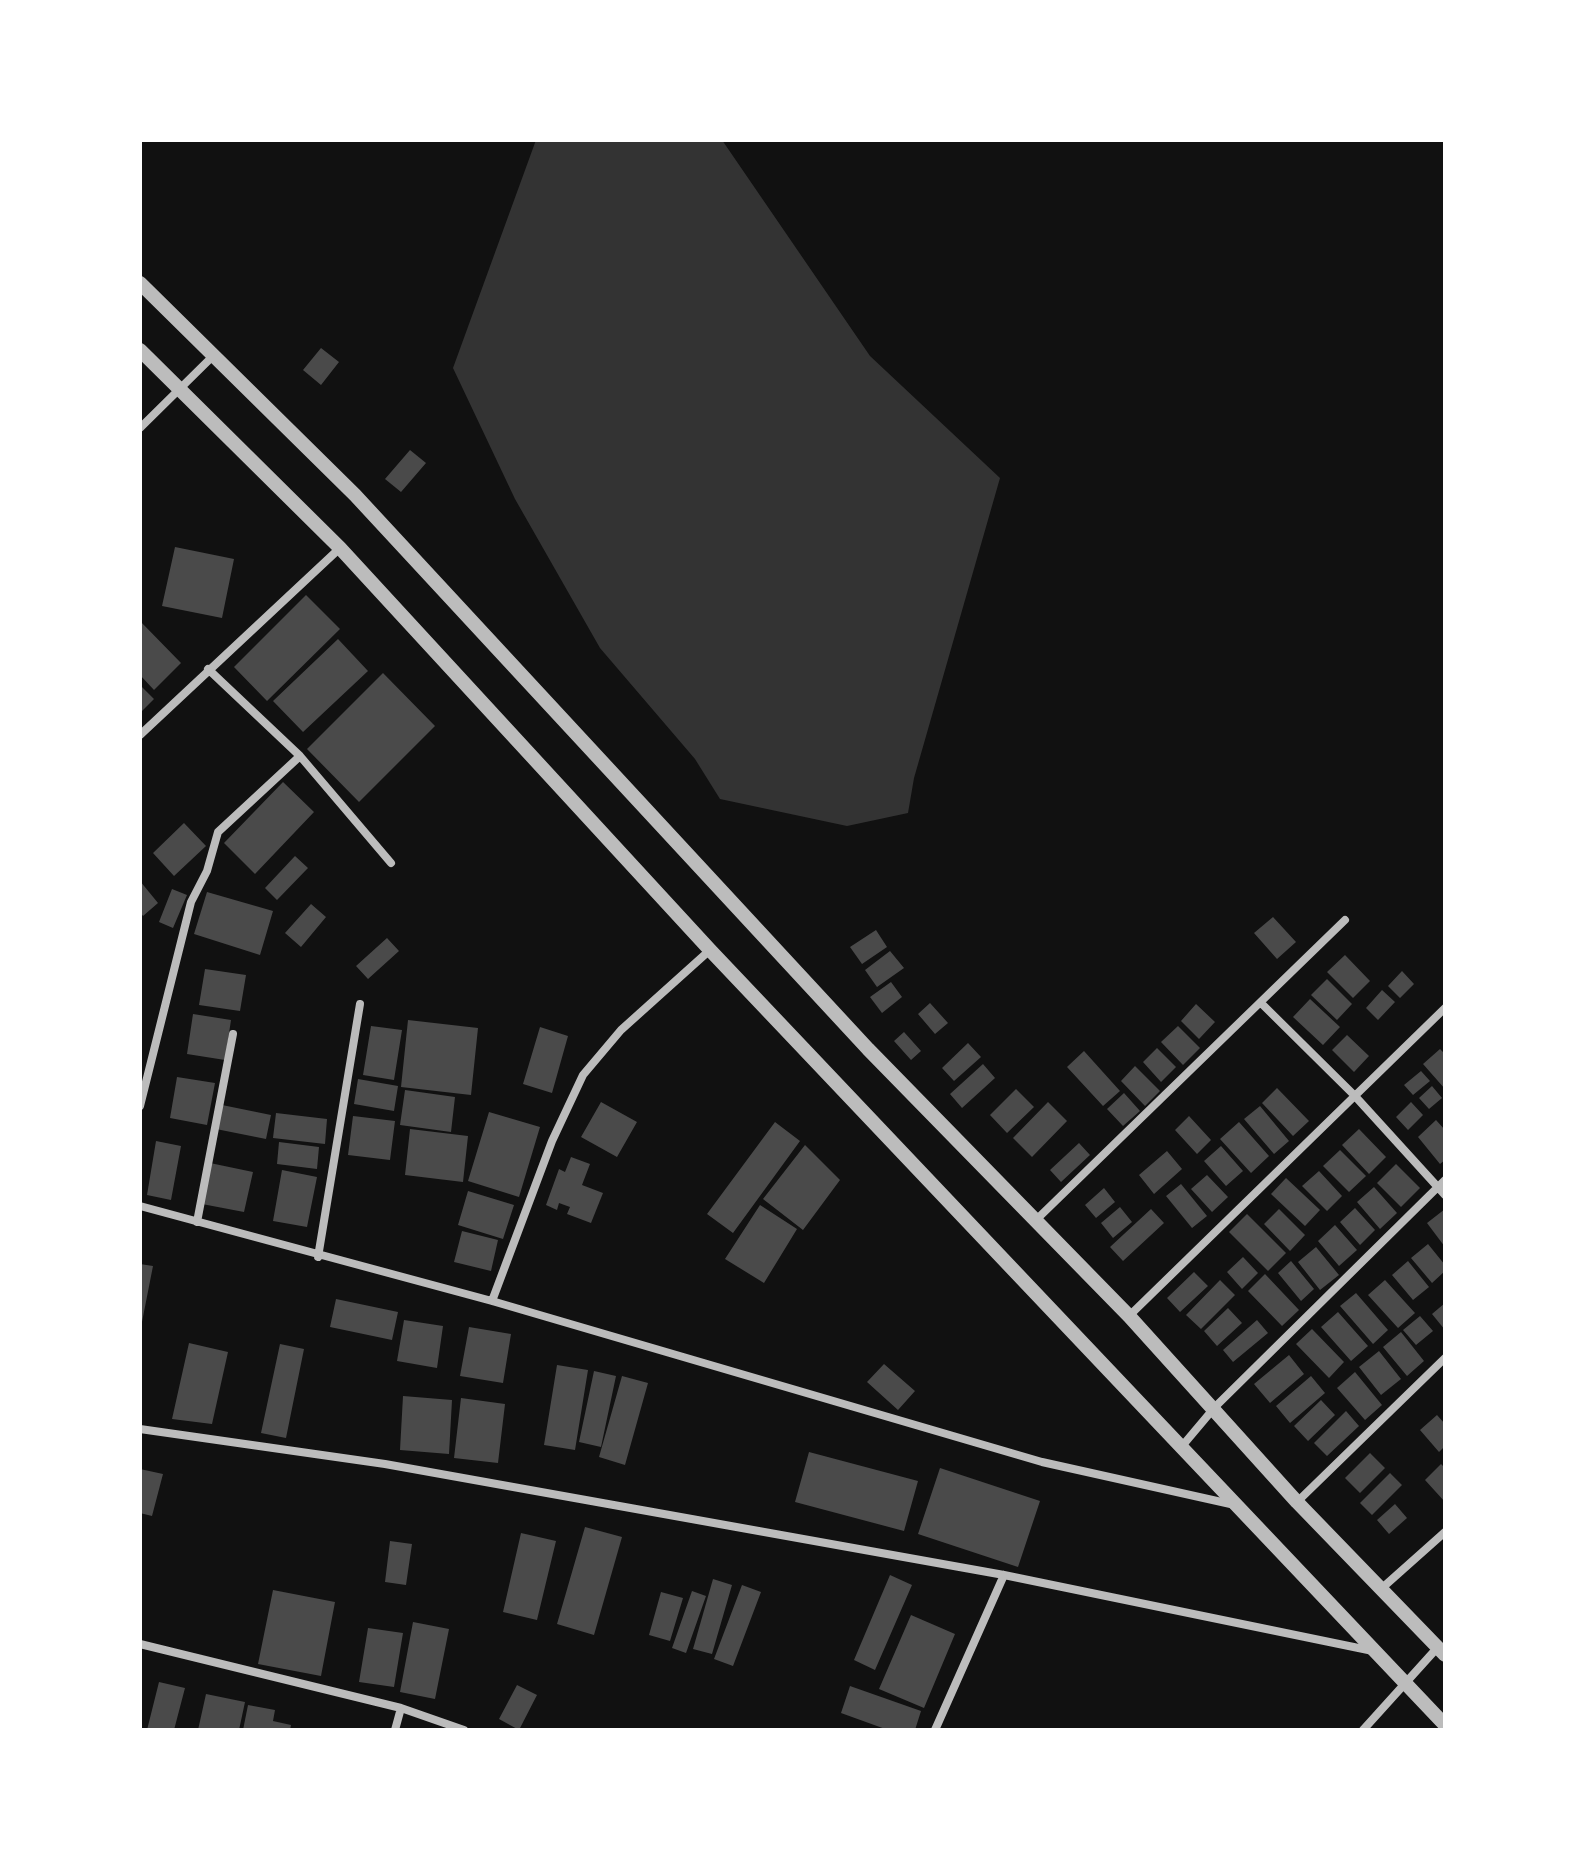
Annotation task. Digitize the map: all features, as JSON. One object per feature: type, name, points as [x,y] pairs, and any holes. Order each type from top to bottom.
[{"type":"street","points":[[140,283],[355,495],[868,1049],[1129,1316],[1215,1407],[1297,1502],[1442,1651],[1405,1681],[1363,1730]]},
{"type":"street","points":[[140,350],[340,548],[710,950],[1183,1445],[1445,1725]]},
{"type":"street","points":[[140,428],[215,354]]},
{"type":"street","points":[[140,735],[340,548]]},
{"type":"street","points":[[208,669],[300,756],[391,863]]},
{"type":"street","points":[[140,1106],[191,902],[207,871],[218,832],[300,756]]},
{"type":"street","points":[[1036,1220],[1345,920]]},
{"type":"street","points":[[492,1301],[552,1141],[583,1075],[621,1030],[710,950]]},
{"type":"street","points":[[1261,1003],[1442,1184],[1445,1195]]},
{"type":"street","points":[[318,1257],[360,1004]]},
{"type":"street","points":[[1129,1316],[1445,1008]]},
{"type":"street","points":[[197,1222],[233,1034]]},
{"type":"street","points":[[1183,1445],[1215,1407],[1442,1184]]},
{"type":"street","points":[[140,1206],[318,1257],[492,1301],[1042,1462],[1239,1506]]},
{"type":"street","points":[[1297,1502],[1445,1358]]},
{"type":"street","points":[[140,1429],[385,1464],[1004,1575],[1374,1652]]},
{"type":"street","points":[[1381,1589],[1445,1532]]},
{"type":"street","points":[[935,1730],[1004,1575]]},
{"type":"street","points":[[140,1644],[401,1708],[464,1730]]},
{"type":"street","points":[[395,1730],[401,1708]]},
{"type":"shaded area","points":[[536,140],[722,140],[870,356],[1000,478],[914,778],[908,813],[847,826],[720,799],[695,759],[600,648],[515,499],[453,368]]},
{"type":"building","points":[[321,348],[339,362],[321,385],[303,370]]},
{"type":"building","points":[[410,450],[426,463],[401,492],[385,479]]},
{"type":"building","points":[[175,547],[234,559],[222,618],[162,606]]},
{"type":"building","points":[[306,595],[340,629],[267,701],[234,667]]},
{"type":"building","points":[[140,621],[181,663],[154,690],[140,675]]},
{"type":"building","points":[[338,639],[368,671],[303,732],[273,701]]},
{"type":"building","points":[[383,673],[435,726],[359,802],[307,749]]},
{"type":"building","points":[[140,685],[154,699],[140,713]]},
{"type":"building","points":[[283,782],[314,812],[255,874],[224,843]]},
{"type":"building","points":[[184,823],[206,846],[174,876],[153,853]]},
{"type":"building","points":[[295,856],[308,868],[277,900],[265,888]]},
{"type":"building","points":[[140,881],[158,903],[143,916],[140,912]]},
{"type":"building","points":[[172,889],[187,895],[173,928],[159,922]]},
{"type":"building","points":[[207,892],[273,911],[260,955],[194,934]]},
{"type":"building","points":[[311,904],[326,917],[301,947],[285,933]]},
{"type":"building","points":[[1273,917],[1296,942],[1277,959],[1254,933]]},
{"type":"building","points":[[876,930],[887,947],[862,964],[850,947]]},
{"type":"building","points":[[387,938],[399,951],[368,979],[356,966]]},
{"type":"building","points":[[890,951],[904,968],[877,987],[865,970]]},
{"type":"building","points":[[1345,955],[1370,981],[1353,998],[1327,972]]},
{"type":"building","points":[[205,969],[246,975],[240,1011],[199,1005]]},
{"type":"building","points":[[1402,971],[1414,984],[1400,998],[1388,986]]},
{"type":"building","points":[[1327,979],[1352,1004],[1337,1020],[1311,995]]},
{"type":"building","points":[[891,982],[902,997],[882,1013],[870,997]]},
{"type":"building","points":[[1382,990],[1395,1002],[1378,1020],[1366,1008]]},
{"type":"building","points":[[1310,999],[1340,1027],[1323,1045],[1293,1017]]},
{"type":"building","points":[[930,1003],[948,1023],[935,1034],[918,1014]]},
{"type":"building","points":[[1196,1004],[1215,1022],[1199,1039],[1181,1021]]},
{"type":"building","points":[[193,1014],[231,1020],[225,1060],[187,1054]]},
{"type":"building","points":[[408,1020],[478,1028],[471,1095],[401,1087]]},
{"type":"building","points":[[371,1026],[402,1030],[394,1080],[363,1075]]},
{"type":"building","points":[[1178,1026],[1200,1048],[1183,1065],[1161,1042]]},
{"type":"building","points":[[540,1027],[568,1036],[552,1093],[523,1084]]},
{"type":"building","points":[[904,1032],[921,1051],[911,1060],[894,1041]]},
{"type":"building","points":[[1347,1035],[1369,1056],[1354,1072],[1332,1050]]},
{"type":"building","points":[[968,1043],[981,1057],[954,1081],[942,1068]]},
{"type":"building","points":[[1157,1048],[1176,1067],[1161,1082],[1143,1062]]},
{"type":"building","points":[[1440,1049],[1445,1054],[1445,1089],[1423,1064]]},
{"type":"building","points":[[1084,1051],[1120,1091],[1103,1106],[1067,1067]]},
{"type":"building","points":[[983,1064],[995,1078],[962,1108],[950,1094]]},
{"type":"building","points":[[1135,1066],[1160,1091],[1145,1106],[1121,1081]]},
{"type":"building","points":[[1421,1071],[1430,1081],[1413,1095],[1404,1085]]},
{"type":"building","points":[[177,1077],[215,1083],[207,1125],[170,1118]]},
{"type":"building","points":[[358,1079],[398,1086],[394,1111],[354,1104]]},
{"type":"building","points":[[1432,1086],[1442,1098],[1429,1109],[1419,1098]]},
{"type":"building","points":[[1277,1088],[1309,1121],[1293,1136],[1262,1103]]},
{"type":"building","points":[[1016,1089],[1034,1107],[1007,1133],[990,1115]]},
{"type":"building","points":[[405,1090],[455,1097],[451,1132],[400,1125]]},
{"type":"building","points":[[1124,1093],[1140,1111],[1123,1126],[1107,1109]]},
{"type":"building","points":[[601,1102],[637,1122],[617,1157],[581,1137]]},
{"type":"building","points":[[1048,1102],[1067,1121],[1032,1157],[1013,1138]]},
{"type":"building","points":[[1411,1102],[1423,1115],[1408,1130],[1396,1117]]},
{"type":"building","points":[[222,1105],[271,1115],[266,1139],[216,1129]]},
{"type":"building","points":[[1260,1106],[1289,1141],[1274,1154],[1244,1119]]},
{"type":"building","points":[[489,1112],[540,1127],[519,1197],[468,1181]]},
{"type":"building","points":[[276,1113],[327,1119],[325,1144],[273,1138]]},
{"type":"building","points":[[353,1116],[395,1121],[390,1160],[348,1155]]},
{"type":"building","points":[[1189,1116],[1211,1140],[1197,1154],[1175,1130]]},
{"type":"building","points":[[1436,1120],[1445,1130],[1445,1160],[1440,1164],[1418,1137]]},
{"type":"building","points":[[775,1122],[800,1141],[733,1233],[707,1214]]},
{"type":"building","points":[[1239,1122],[1269,1156],[1251,1173],[1220,1139]]},
{"type":"building","points":[[410,1129],[468,1136],[463,1182],[405,1175]]},
{"type":"building","points":[[1359,1129],[1386,1157],[1369,1174],[1342,1145]]},
{"type":"building","points":[[156,1141],[181,1146],[171,1200],[147,1195]]},
{"type":"building","points":[[279,1142],[319,1147],[317,1169],[277,1164]]},
{"type":"building","points":[[1079,1143],[1090,1155],[1061,1182],[1050,1170]]},
{"type":"building","points":[[805,1145],[840,1180],[803,1230],[763,1199]]},
{"type":"building","points":[[1221,1146],[1243,1171],[1226,1186],[1204,1161]]},
{"type":"building","points":[[1340,1150],[1366,1176],[1349,1192],[1323,1166]]},
{"type":"building","points":[[1167,1151],[1182,1169],[1154,1194],[1139,1175]]},
{"type":"building","points":[[571,1157],[590,1164],[582,1185],[603,1193],[591,1223],[567,1214],[570,1207],[559,1203],[557,1210],[546,1205],[559,1169],[565,1172]]},
{"type":"building","points":[[210,1163],[253,1172],[244,1212],[202,1204]]},
{"type":"building","points":[[1396,1164],[1420,1188],[1401,1207],[1377,1183]]},
{"type":"building","points":[[282,1170],[317,1177],[307,1227],[273,1221]]},
{"type":"building","points":[[1319,1171],[1342,1196],[1327,1211],[1302,1186]]},
{"type":"building","points":[[1207,1175],[1228,1197],[1212,1212],[1191,1189]]},
{"type":"building","points":[[1286,1178],[1320,1210],[1305,1226],[1271,1194]]},
{"type":"building","points":[[1181,1184],[1207,1216],[1192,1228],[1166,1196]]},
{"type":"building","points":[[1374,1187],[1397,1213],[1380,1229],[1357,1202]]},
{"type":"building","points":[[1104,1188],[1115,1202],[1096,1218],[1085,1205]]},
{"type":"building","points":[[468,1191],[514,1205],[503,1239],[458,1225]]},
{"type":"building","points":[[760,1205],[797,1229],[764,1283],[725,1259]]},
{"type":"building","points":[[1120,1207],[1132,1222],[1113,1238],[1101,1223]]},
{"type":"building","points":[[1355,1208],[1375,1230],[1360,1245],[1340,1222]]},
{"type":"building","points":[[1151,1209],[1164,1223],[1123,1261],[1110,1247]]},
{"type":"building","points":[[1279,1209],[1305,1235],[1290,1251],[1264,1224]]},
{"type":"building","points":[[1445,1209],[1445,1247],[1427,1223]]},
{"type":"building","points":[[1247,1214],[1286,1253],[1268,1271],[1229,1232]]},
{"type":"building","points":[[1335,1225],[1357,1250],[1339,1266],[1318,1241]]},
{"type":"building","points":[[462,1231],[498,1240],[491,1271],[454,1262]]},
{"type":"building","points":[[1428,1244],[1445,1265],[1445,1271],[1432,1283],[1411,1258]]},
{"type":"building","points":[[1316,1247],[1339,1275],[1320,1290],[1298,1262]]},
{"type":"building","points":[[1243,1257],[1258,1273],[1242,1289],[1227,1272]]},
{"type":"building","points":[[1291,1261],[1314,1289],[1301,1301],[1278,1273]]},
{"type":"building","points":[[1408,1261],[1429,1287],[1413,1300],[1392,1275]]},
{"type":"building","points":[[140,1264],[153,1266],[141,1327],[140,1327]]},
{"type":"building","points":[[1194,1272],[1208,1286],[1180,1312],[1167,1298]]},
{"type":"building","points":[[1265,1274],[1299,1310],[1282,1326],[1248,1291]]},
{"type":"building","points":[[1220,1280],[1235,1295],[1201,1329],[1186,1315]]},
{"type":"building","points":[[1385,1280],[1415,1313],[1398,1328],[1368,1295]]},
{"type":"building","points":[[1356,1293],[1388,1330],[1373,1344],[1340,1306]]},
{"type":"building","points":[[336,1299],[398,1312],[392,1340],[330,1327]]},
{"type":"building","points":[[1445,1303],[1445,1330],[1432,1314]]},
{"type":"building","points":[[1228,1308],[1242,1323],[1217,1346],[1204,1331]]},
{"type":"building","points":[[1338,1312],[1368,1346],[1351,1361],[1321,1327]]},
{"type":"building","points":[[1420,1316],[1433,1331],[1416,1345],[1403,1330]]},
{"type":"building","points":[[404,1320],[443,1326],[437,1368],[397,1361]]},
{"type":"building","points":[[1257,1320],[1268,1333],[1233,1362],[1223,1350]]},
{"type":"building","points":[[469,1327],[511,1334],[503,1383],[460,1376]]},
{"type":"building","points":[[1312,1329],[1344,1362],[1329,1378],[1296,1344]]},
{"type":"building","points":[[1401,1332],[1424,1361],[1407,1376],[1383,1347]]},
{"type":"building","points":[[189,1343],[228,1352],[212,1424],[172,1419]]},
{"type":"building","points":[[280,1344],[304,1349],[286,1438],[261,1433]]},
{"type":"building","points":[[1379,1351],[1401,1379],[1381,1395],[1359,1367]]},
{"type":"building","points":[[1289,1355],[1304,1374],[1270,1403],[1254,1384]]},
{"type":"building","points":[[884,1364],[915,1391],[898,1410],[867,1382]]},
{"type":"building","points":[[557,1365],[588,1370],[575,1450],[544,1445]]},
{"type":"building","points":[[594,1371],[616,1376],[601,1447],[579,1442]]},
{"type":"building","points":[[1355,1372],[1382,1405],[1365,1420],[1337,1388]]},
{"type":"building","points":[[622,1376],[648,1383],[625,1465],[599,1457]]},
{"type":"building","points":[[1311,1376],[1325,1393],[1290,1423],[1276,1406]]},
{"type":"building","points":[[403,1396],[452,1400],[449,1454],[400,1450]]},
{"type":"building","points":[[461,1398],[505,1404],[498,1463],[454,1458]]},
{"type":"building","points":[[1321,1400],[1335,1415],[1308,1441],[1294,1426]]},
{"type":"building","points":[[1346,1411],[1359,1426],[1327,1456],[1314,1443]]},
{"type":"building","points":[[1437,1415],[1445,1424],[1445,1446],[1439,1452],[1420,1430]]},
{"type":"building","points":[[809,1452],[918,1481],[904,1531],[795,1502]]},
{"type":"building","points":[[1370,1453],[1385,1468],[1360,1493],[1345,1478]]},
{"type":"building","points":[[1441,1464],[1445,1468],[1445,1502],[1425,1480]]},
{"type":"building","points":[[940,1468],[1040,1501],[1018,1567],[918,1534]]},
{"type":"building","points":[[140,1469],[163,1474],[152,1516],[140,1513]]},
{"type":"building","points":[[1390,1473],[1402,1485],[1372,1515],[1360,1503]]},
{"type":"building","points":[[1395,1504],[1407,1518],[1389,1534],[1377,1520]]},
{"type":"building","points":[[585,1527],[622,1537],[594,1635],[557,1624]]},
{"type":"building","points":[[521,1533],[556,1541],[537,1620],[503,1612]]},
{"type":"building","points":[[390,1541],[412,1544],[406,1585],[385,1582]]},
{"type":"building","points":[[890,1575],[912,1585],[875,1670],[854,1660]]},
{"type":"building","points":[[713,1579],[732,1585],[712,1654],[693,1649]]},
{"type":"building","points":[[742,1585],[761,1592],[733,1666],[714,1659]]},
{"type":"building","points":[[273,1590],[335,1602],[321,1676],[258,1664]]},
{"type":"building","points":[[692,1591],[706,1596],[686,1653],[672,1648]]},
{"type":"building","points":[[661,1592],[683,1598],[670,1641],[649,1635]]},
{"type":"building","points":[[911,1615],[955,1634],[924,1708],[879,1689]]},
{"type":"building","points":[[413,1622],[449,1629],[435,1699],[400,1692]]},
{"type":"building","points":[[368,1628],[403,1633],[394,1687],[359,1682]]},
{"type":"building","points":[[159,1682],[185,1688],[174,1730],[147,1730]]},
{"type":"building","points":[[517,1685],[537,1695],[519,1730],[499,1719]]},
{"type":"building","points":[[850,1686],[921,1711],[915,1730],[888,1730],[841,1713]]},
{"type":"building","points":[[206,1694],[245,1702],[239,1730],[198,1730]]},
{"type":"building","points":[[248,1705],[275,1710],[273,1721],[291,1725],[290,1730],[243,1730]]}]
